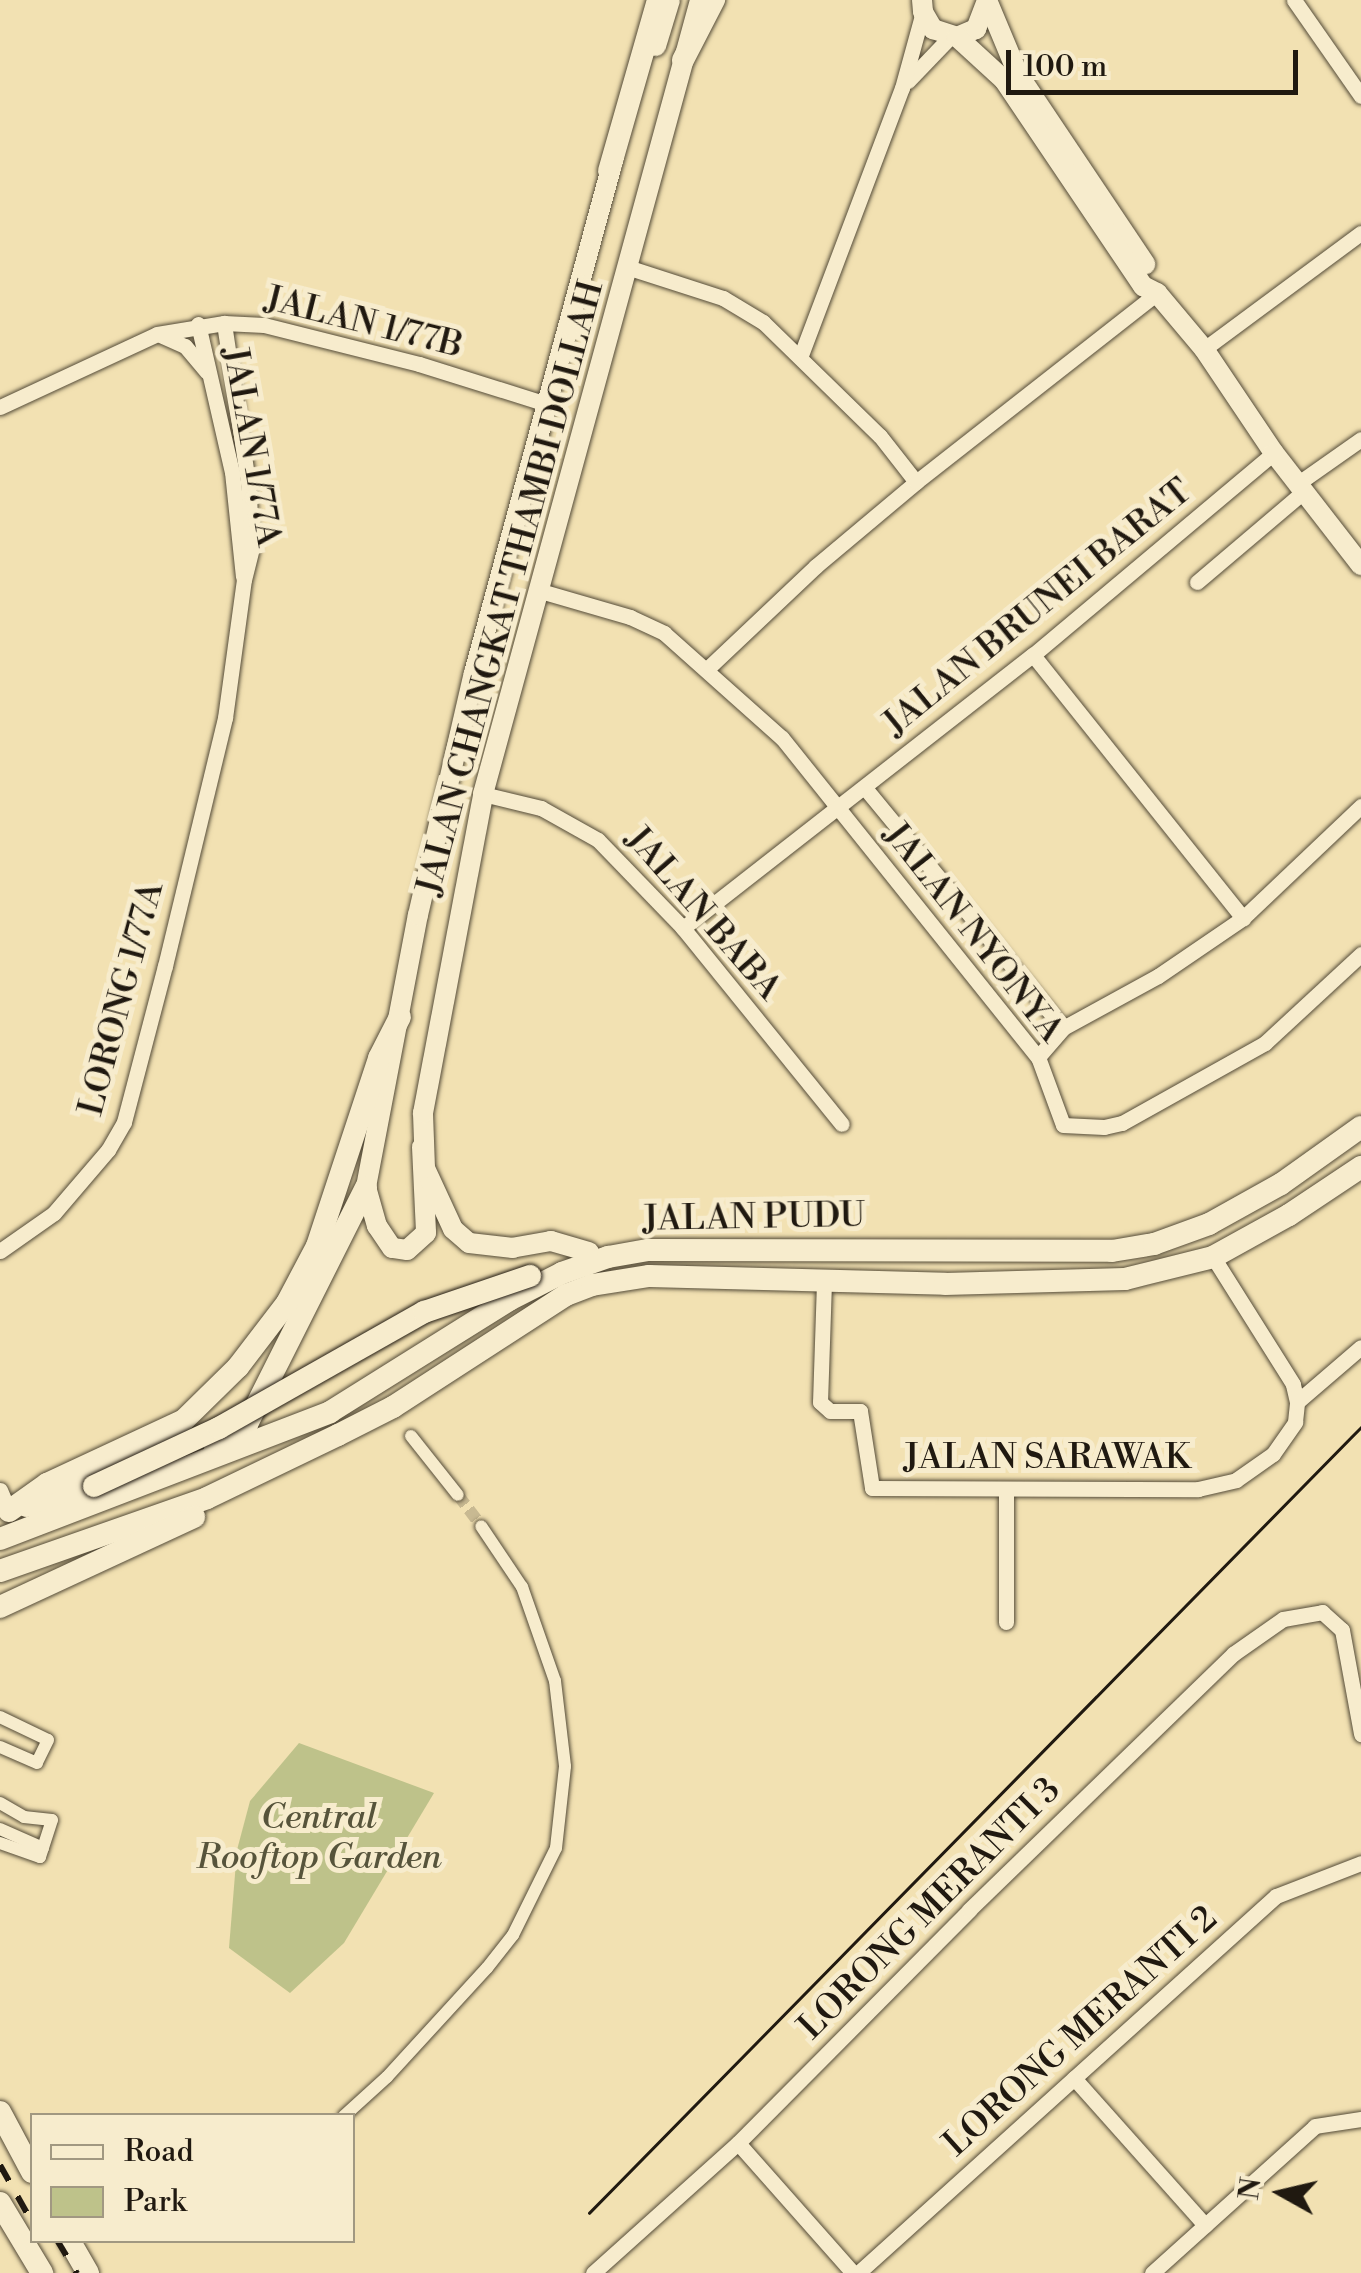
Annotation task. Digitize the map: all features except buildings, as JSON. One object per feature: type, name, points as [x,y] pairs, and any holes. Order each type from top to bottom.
[{"type":"main road","points":[[610,171],[658,0]]},
{"type":"main road","points":[[682,60],[714,0]]},
{"type":"main road","points":[[3,1505],[184,1420],[238,1367],[287,1303],[317,1246],[379,1058],[400,1017]]},
{"type":"main road","name":"JALAN PUDU","points":[[0,1538],[184,1471],[330,1412],[509,1300],[562,1273],[648,1250],[1112,1252],[1154,1244],[1209,1224],[1266,1192],[1361,1127]]},
{"type":"main road","name":"JALAN PUDU","points":[[0,1571],[207,1498],[393,1408],[566,1294],[592,1285],[648,1276],[824,1282],[1124,1280],[1213,1258],[1289,1216],[1361,1167]]},
{"type":"main road","points":[[184,1471],[247,1424],[366,1187]]},
{"type":"main road","points":[[3,1505],[94,1486],[219,1428],[424,1312],[590,1252],[648,1250]]},
{"type":"main road","points":[[0,1606],[275,1482],[364,1431],[393,1408]]},
{"type":"main road","points":[[0,2112],[30,2168]]},
{"type":"main road","points":[[0,2204],[7,2228],[42,2273]]},
{"type":"main road","points":[[71,2243],[88,2273]]},
{"type":"street","name":"JALAN CHANGKAT THAMBI DOLLAH","points":[[366,1187],[464,711],[610,171],[670,0]]},
{"type":"street","name":"JALAN CHANGKAT THAMBI DOLLAH","points":[[590,1252],[551,1241],[513,1248],[469,1243],[453,1228],[425,1168],[422,1147],[428,1076],[483,794],[630,268],[700,0]]},
{"type":"street","points":[[902,88],[953,37],[976,28],[987,0]]},
{"type":"street","points":[[987,0],[1014,81],[1143,286],[1157,293],[1204,349],[1274,453],[1361,565]]},
{"type":"street","points":[[1294,0],[1361,96]]},
{"type":"street","points":[[922,6],[933,29],[953,37],[1014,81]]},
{"type":"street","points":[[801,355],[902,88],[922,6]]},
{"type":"street","points":[[1204,349],[1361,233]]},
{"type":"street","points":[[630,268],[744,309],[801,355],[880,436],[916,482]]},
{"type":"street","points":[[707,669],[816,566],[916,482],[1157,293]]},
{"type":"street","name":"JALAN 1/77B","points":[[0,407],[157,334],[198,324],[264,325],[420,364],[548,404]]},
{"type":"street","name":"JALAN 1/77A","points":[[198,324],[232,472],[244,580]]},
{"type":"street","name":"JALAN 1/77A","points":[[224,324],[248,482],[252,547],[225,718]]},
{"type":"street","points":[[157,334],[185,346],[213,379]]},
{"type":"street","points":[[1197,582],[1300,488],[1361,439]]},
{"type":"street","name":"JALAN BRUNEI BARAT","points":[[682,928],[1034,655],[1274,453]]},
{"type":"street","name":"JALAN NYONYA","points":[[537,590],[630,617],[664,633],[782,738],[1038,1057],[1062,1125],[1104,1127],[1122,1122],[1265,1043],[1361,954]]},
{"type":"street","points":[[1034,655],[1243,918]]},
{"type":"street","name":"LORONG 1/77A","points":[[0,1251],[54,1214],[108,1150],[124,1122],[225,718]]},
{"type":"street","points":[[865,788],[1063,1028]]},
{"type":"street","name":"JALAN BABA","points":[[483,794],[541,808],[598,840],[682,928],[842,1124]]},
{"type":"street","points":[[1038,1057],[1063,1028],[1158,976],[1243,918],[1361,806]]},
{"type":"street","points":[[366,1187],[384,1242],[407,1250],[418,1245],[426,1232],[422,1147]]},
{"type":"street","points":[[1213,1258],[1292,1384],[1297,1402]]},
{"type":"street","name":"JALAN SARAWAK","points":[[824,1282],[820,1402],[830,1411],[860,1410],[872,1488],[1198,1489],[1236,1480],[1287,1440],[1296,1422],[1297,1402],[1361,1348]]},
{"type":"street","points":[[412,1436],[458,1495]]},
{"type":"street","points":[[1006,1491],[1006,1622]]},
{"type":"street","points":[[347,2113],[387,2077],[513,1935],[556,1848],[565,1766],[555,1681],[522,1587],[480,1526]]},
{"type":"street","name":"LORONG MERANTI 3","points":[[593,2273],[738,2143],[969,1910],[1234,1654],[1283,1619],[1322,1612],[1342,1630],[1361,1734]]},
{"type":"street","points":[[0,1717],[48,1740],[37,1763],[0,1747]]},
{"type":"street","points":[[0,1803],[24,1817],[52,1820],[40,1857],[0,1843]]},
{"type":"street","points":[[0,1829],[43,1848]]},
{"type":"street","name":"LORONG MERANTI 2","points":[[856,2273],[1276,1896],[1361,1863]]},
{"type":"street","points":[[1074,2078],[1205,2225]]},
{"type":"street","points":[[1152,2273],[1315,2126],[1361,2120]]},
{"type":"street","points":[[738,2143],[856,2273]]},
{"type":"green space","name":"Central Rooftop Garden","points":[[299,1743],[434,1793],[344,1943],[290,1993],[229,1948],[237,1850],[250,1801]]},
{"type":"tunnel","points":[[458,1495],[481,1526]]},
{"type":"tram line","points":[[589,2213],[1361,1427]]},
{"type":"railway","points":[[0,2165],[30,2218]]},
{"type":"railway","points":[[59,2243],[77,2273]]}]
